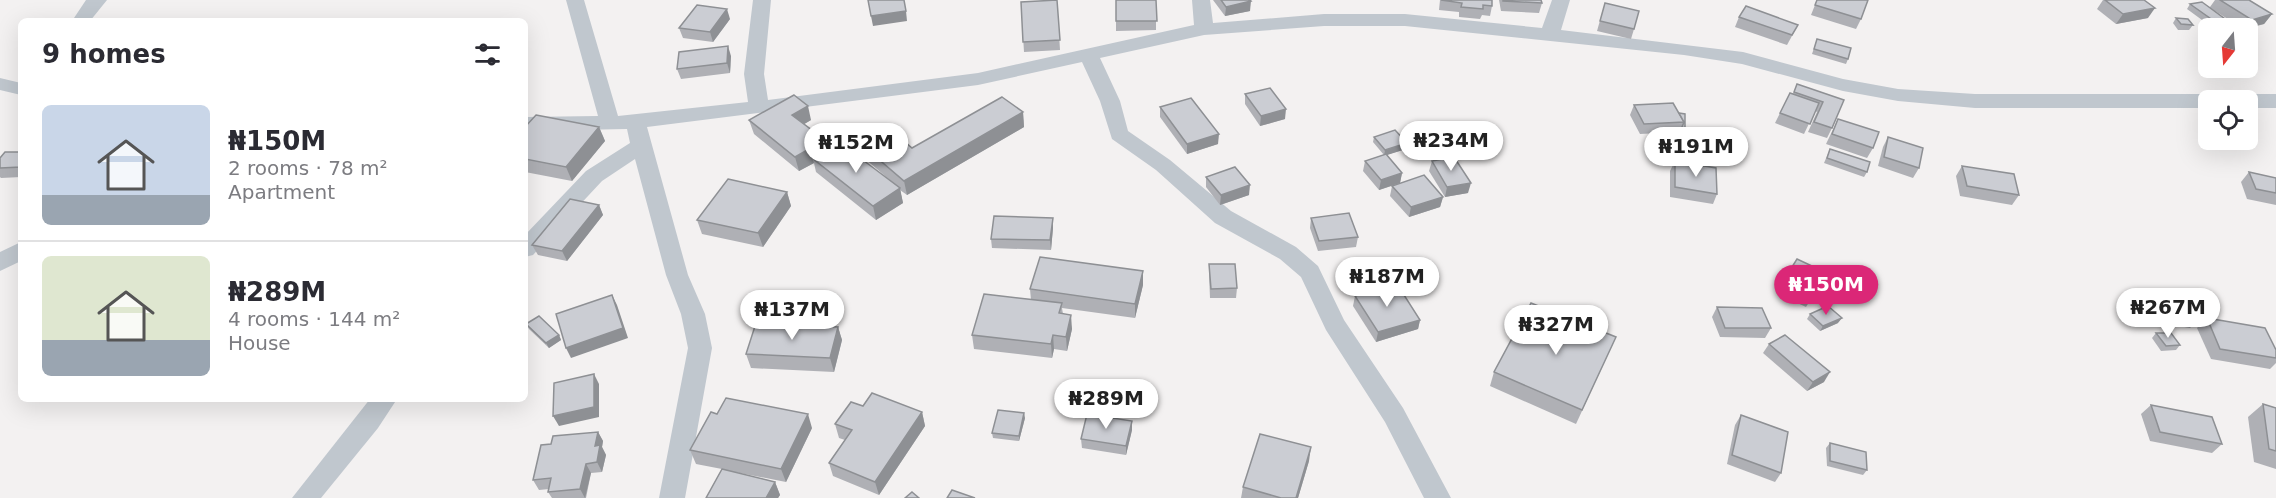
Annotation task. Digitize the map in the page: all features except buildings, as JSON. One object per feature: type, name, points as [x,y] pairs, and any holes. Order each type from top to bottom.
[{"type":"street","points":[[83,18],[90,6],[98,0]]},
{"type":"street","points":[[575,0],[610,122]]},
{"type":"street","points":[[759,106],[754,74],[762,0]]},
{"type":"street","points":[[1201,0],[1204,29]]},
{"type":"street","points":[[1550,34],[1561,0]]},
{"type":"street","points":[[528,124],[635,122],[978,79],[1204,29],[1324,20],[1405,20],[1550,34],[1743,58],[1843,85],[1898,95],[1975,100],[2198,101]]},
{"type":"street","points":[[1088,54],[1106,90],[1119,134],[1163,165],[1223,217],[1288,253],[1310,272],[1334,324],[1394,415],[1438,498]]},
{"type":"street","points":[[0,84],[18,88]]},
{"type":"street","points":[[2258,101],[2276,102]]},
{"type":"street","points":[[635,122],[677,275],[693,314],[700,348],[672,498]]},
{"type":"street","points":[[528,246],[594,176],[640,146]]},
{"type":"street","points":[[0,263],[18,252]]},
{"type":"street","points":[[305,498],[382,402]]}]
